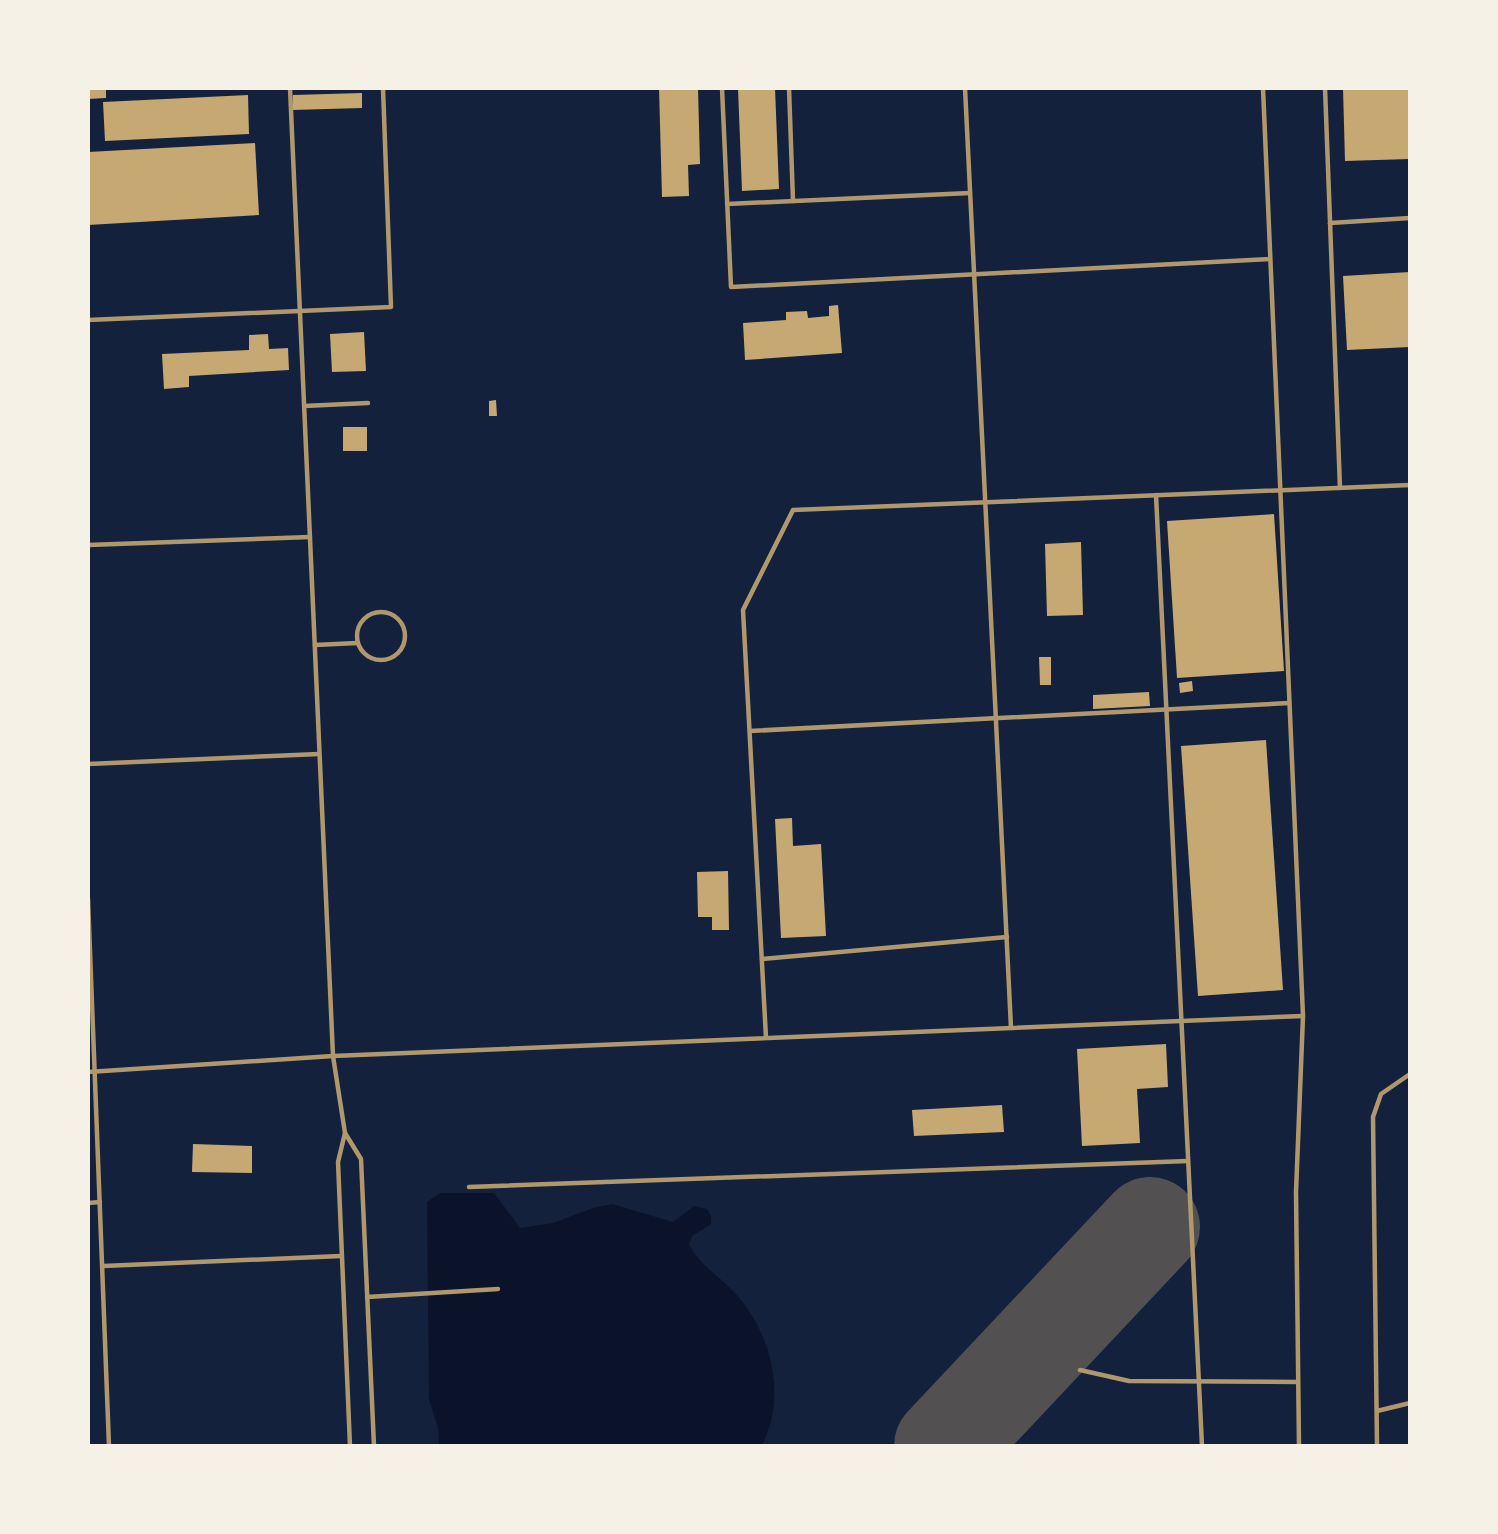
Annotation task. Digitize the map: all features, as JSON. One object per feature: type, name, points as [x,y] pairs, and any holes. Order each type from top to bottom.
[{"type":"lane","points":[[290,88],[333,1056],[345,1133],[338,1162],[350,1446]]},
{"type":"lane","points":[[88,320],[391,307],[383,88]]},
{"type":"lane","points":[[722,88],[731,287],[1270,259]]},
{"type":"lane","points":[[789,88],[793,201]]},
{"type":"lane","points":[[965,88],[1011,1028]]},
{"type":"lane","points":[[1263,88],[1303,1016],[1296,1192],[1299,1446]]},
{"type":"lane","points":[[1324,88],[1340,488]]},
{"type":"lane","points":[[727,204],[970,193]]},
{"type":"lane","points":[[1330,222],[1410,218]]},
{"type":"lane","points":[[304,406],[368,403]]},
{"type":"lane","points":[[766,1038],[743,610],[793,510],[1410,485]]},
{"type":"lane","points":[[1156,495],[1202,1446]]},
{"type":"lane","points":[[88,545],[310,537]]},
{"type":"lane","points":[[375,611],[394,614],[406,629],[404,648],[388,660],[369,658],[357,643],[359,624],[375,611]]},
{"type":"lane","points":[[315,645],[357,643]]},
{"type":"lane","points":[[750,731],[1289,703]]},
{"type":"lane","points":[[88,764],[319,754]]},
{"type":"lane","points":[[88,899],[109,1446]]},
{"type":"lane","points":[[762,959],[1007,937]]},
{"type":"lane","points":[[88,1072],[333,1056],[1303,1016]]},
{"type":"lane","points":[[1377,1446],[1373,1117],[1382,1094],[1410,1074]]},
{"type":"lane","points":[[345,1133],[361,1159],[374,1446]]},
{"type":"lane","points":[[469,1187],[1188,1161]]},
{"type":"lane","points":[[88,1203],[100,1202]]},
{"type":"lane","points":[[103,1266],[341,1256]]},
{"type":"lane","points":[[367,1296],[498,1290]]},
{"type":"lane","points":[[1080,1370],[1130,1381],[1298,1382]]},
{"type":"lane","points":[[1377,1411],[1410,1403]]},
{"type":"water","points":[[440,1193],[494,1193],[520,1228],[553,1223],[593,1208],[612,1204],[673,1222],[694,1206],[707,1209],[711,1216],[711,1224],[692,1236],[689,1244],[699,1259],[736,1294],[748,1310],[759,1328],[772,1366],[774,1407],[770,1426],[762,1445],[439,1445],[438,1428],[429,1399],[427,1202]]},
{"type":"building","points":[[88,88],[106,88],[106,98],[88,99]]},
{"type":"building","points":[[659,88],[698,88],[700,164],[688,165],[689,196],[662,197]]},
{"type":"building","points":[[738,88],[775,88],[779,189],[742,191]]},
{"type":"building","points":[[1343,88],[1410,88],[1410,159],[1345,161]]},
{"type":"building","points":[[362,93],[362,108],[293,110],[293,95]]},
{"type":"building","points":[[248,95],[249,134],[105,141],[103,102]]},
{"type":"building","points":[[255,143],[259,215],[88,225],[88,152]]},
{"type":"building","points":[[1410,272],[1410,347],[1347,350],[1343,276]]},
{"type":"building","points":[[838,305],[842,353],[745,360],[743,323],[786,320],[786,312],[807,311],[808,318],[829,316],[829,306]]},
{"type":"building","points":[[364,332],[366,371],[332,372],[330,334]]},
{"type":"building","points":[[268,334],[269,349],[288,348],[289,370],[189,376],[189,387],[164,389],[162,354],[249,350],[249,335]]},
{"type":"building","points":[[496,400],[497,416],[489,416],[489,401]]},
{"type":"building","points":[[343,427],[367,427],[367,451],[343,451]]},
{"type":"building","points":[[1274,514],[1284,671],[1177,678],[1167,521]]},
{"type":"building","points":[[1081,542],[1083,615],[1047,616],[1045,544]]},
{"type":"building","points":[[1039,657],[1051,657],[1051,685],[1040,685]]},
{"type":"building","points":[[1192,681],[1193,691],[1180,693],[1179,683]]},
{"type":"building","points":[[1149,692],[1150,706],[1093,709],[1093,695]]},
{"type":"building","points":[[1266,740],[1283,990],[1198,996],[1181,746]]},
{"type":"building","points":[[792,818],[793,846],[821,844],[826,936],[781,938],[775,819]]},
{"type":"building","points":[[728,871],[729,930],[712,930],[712,917],[698,917],[697,872]]},
{"type":"building","points":[[1166,1044],[1168,1087],[1137,1089],[1140,1143],[1082,1146],[1077,1049]]},
{"type":"building","points":[[1002,1105],[1004,1132],[914,1136],[912,1110]]},
{"type":"building","points":[[193,1144],[252,1146],[252,1173],[192,1172]]},
{"type":"runway","points":[[944,1446],[1150,1227]]}]
